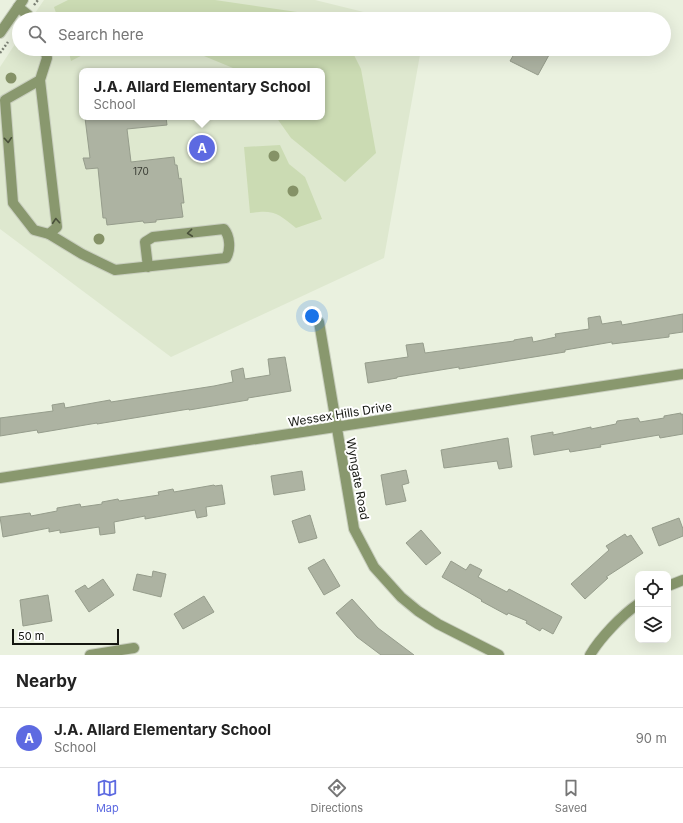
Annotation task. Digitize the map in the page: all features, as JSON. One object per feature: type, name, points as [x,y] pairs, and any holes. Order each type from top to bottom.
[{"type":"street","points":[[0,33],[12,16]]},
{"type":"street","points":[[46,56],[40,80],[57,227],[49,234]]},
{"type":"street","points":[[40,80],[4,100],[13,203],[34,230],[49,234],[82,254],[115,270],[226,258],[230,252],[227,233],[224,229],[153,237],[146,242],[148,266]]},
{"type":"street","name":"Wyngate Road","points":[[319,322],[354,529],[374,567],[401,597],[418,611],[438,624],[499,655]]},
{"type":"street","name":"Wessex Hills Drive","points":[[0,478],[683,374]]},
{"type":"street","points":[[671,585],[683,580]]},
{"type":"street","points":[[590,655],[594,648],[627,612],[635,606]]},
{"type":"street","points":[[90,655],[134,648]]},
{"type":"shaded area","points":[[44,0],[315,0],[364,12],[36,12]]},
{"type":"shaded area","points":[[68,0],[215,0],[297,12],[56,12],[54,7]]},
{"type":"shaded area","points":[[12,49],[12,56],[420,56],[384,258],[171,357],[0,229],[0,67]]},
{"type":"shaded area","points":[[70,56],[81,56],[71,61]]},
{"type":"shaded area","points":[[204,56],[354,56],[361,69],[376,153],[345,182],[291,138],[278,120],[325,120],[325,68],[233,68]]},
{"type":"shaded area","points":[[280,145],[289,164],[305,177],[322,219],[296,228],[285,219],[271,212],[250,213],[244,147]]},
{"type":"building","points":[[513,56],[548,56],[538,75],[510,61]]},
{"type":"building","points":[[85,120],[166,120],[167,125],[127,129],[131,162],[174,157],[179,179],[181,178],[184,203],[181,203],[183,217],[156,220],[156,222],[144,223],[143,221],[107,225],[106,218],[103,218],[98,168],[86,169],[83,158],[90,158]]},
{"type":"building","points":[[683,314],[683,332],[669,334],[669,337],[612,344],[612,342],[565,350],[565,352],[459,369],[459,367],[368,383],[365,363],[408,357],[406,345],[423,343],[425,353],[514,341],[532,337],[533,342],[556,337],[555,334],[589,329],[588,318],[600,316],[602,324],[621,321],[622,325]]},
{"type":"building","points":[[285,357],[291,391],[189,410],[38,433],[37,430],[0,436],[0,418],[53,411],[52,405],[64,403],[65,408],[110,400],[111,402],[214,386],[233,382],[231,371],[243,368],[245,379],[270,375],[268,359]]},
{"type":"building","points":[[681,413],[681,415],[683,414],[683,434],[660,438],[659,435],[600,445],[601,447],[570,452],[569,449],[534,455],[531,436],[553,432],[553,435],[591,427],[591,429],[616,424],[617,421],[638,418],[640,422],[664,418],[664,416]]},
{"type":"building","points":[[508,438],[512,467],[499,469],[497,461],[444,468],[441,450]]},
{"type":"building","points":[[406,470],[409,483],[402,485],[406,501],[386,505],[381,475]]},
{"type":"building","points":[[302,471],[305,490],[274,495],[271,476]]},
{"type":"building","points":[[222,485],[225,504],[206,507],[207,516],[197,518],[195,510],[145,519],[145,516],[114,522],[115,533],[100,535],[99,527],[60,533],[60,530],[49,532],[49,528],[3,537],[0,517],[30,513],[31,516],[57,511],[57,508],[80,504],[81,507],[102,504],[102,502],[118,499],[119,501],[159,495],[158,492],[173,489],[174,492]]},
{"type":"building","points":[[310,515],[317,538],[299,543],[292,521]]},
{"type":"building","points":[[679,518],[683,529],[683,536],[659,546],[652,528]]},
{"type":"building","points":[[421,530],[441,553],[426,565],[406,543]]},
{"type":"building","points":[[625,534],[627,537],[631,535],[643,553],[606,577],[608,578],[585,599],[571,584],[609,550],[606,546]]},
{"type":"building","points":[[324,559],[340,586],[324,595],[308,568]]},
{"type":"building","points":[[451,561],[466,570],[470,564],[482,570],[478,577],[507,592],[509,589],[562,617],[553,634],[542,628],[540,631],[526,623],[527,621],[508,613],[507,615],[442,577]]},
{"type":"building","points":[[153,571],[166,574],[161,597],[133,590],[137,574],[152,577]]},
{"type":"building","points":[[103,579],[114,595],[89,612],[75,591],[85,585],[88,589]]},
{"type":"building","points":[[48,595],[52,621],[23,626],[20,600]]},
{"type":"building","points":[[204,596],[214,612],[183,629],[174,614]]},
{"type":"building","points":[[352,599],[378,628],[414,655],[381,655],[357,637],[336,613]]},
{"type":"place","name":"J.A. Allard Elementary School","points":[[202,148]]}]
